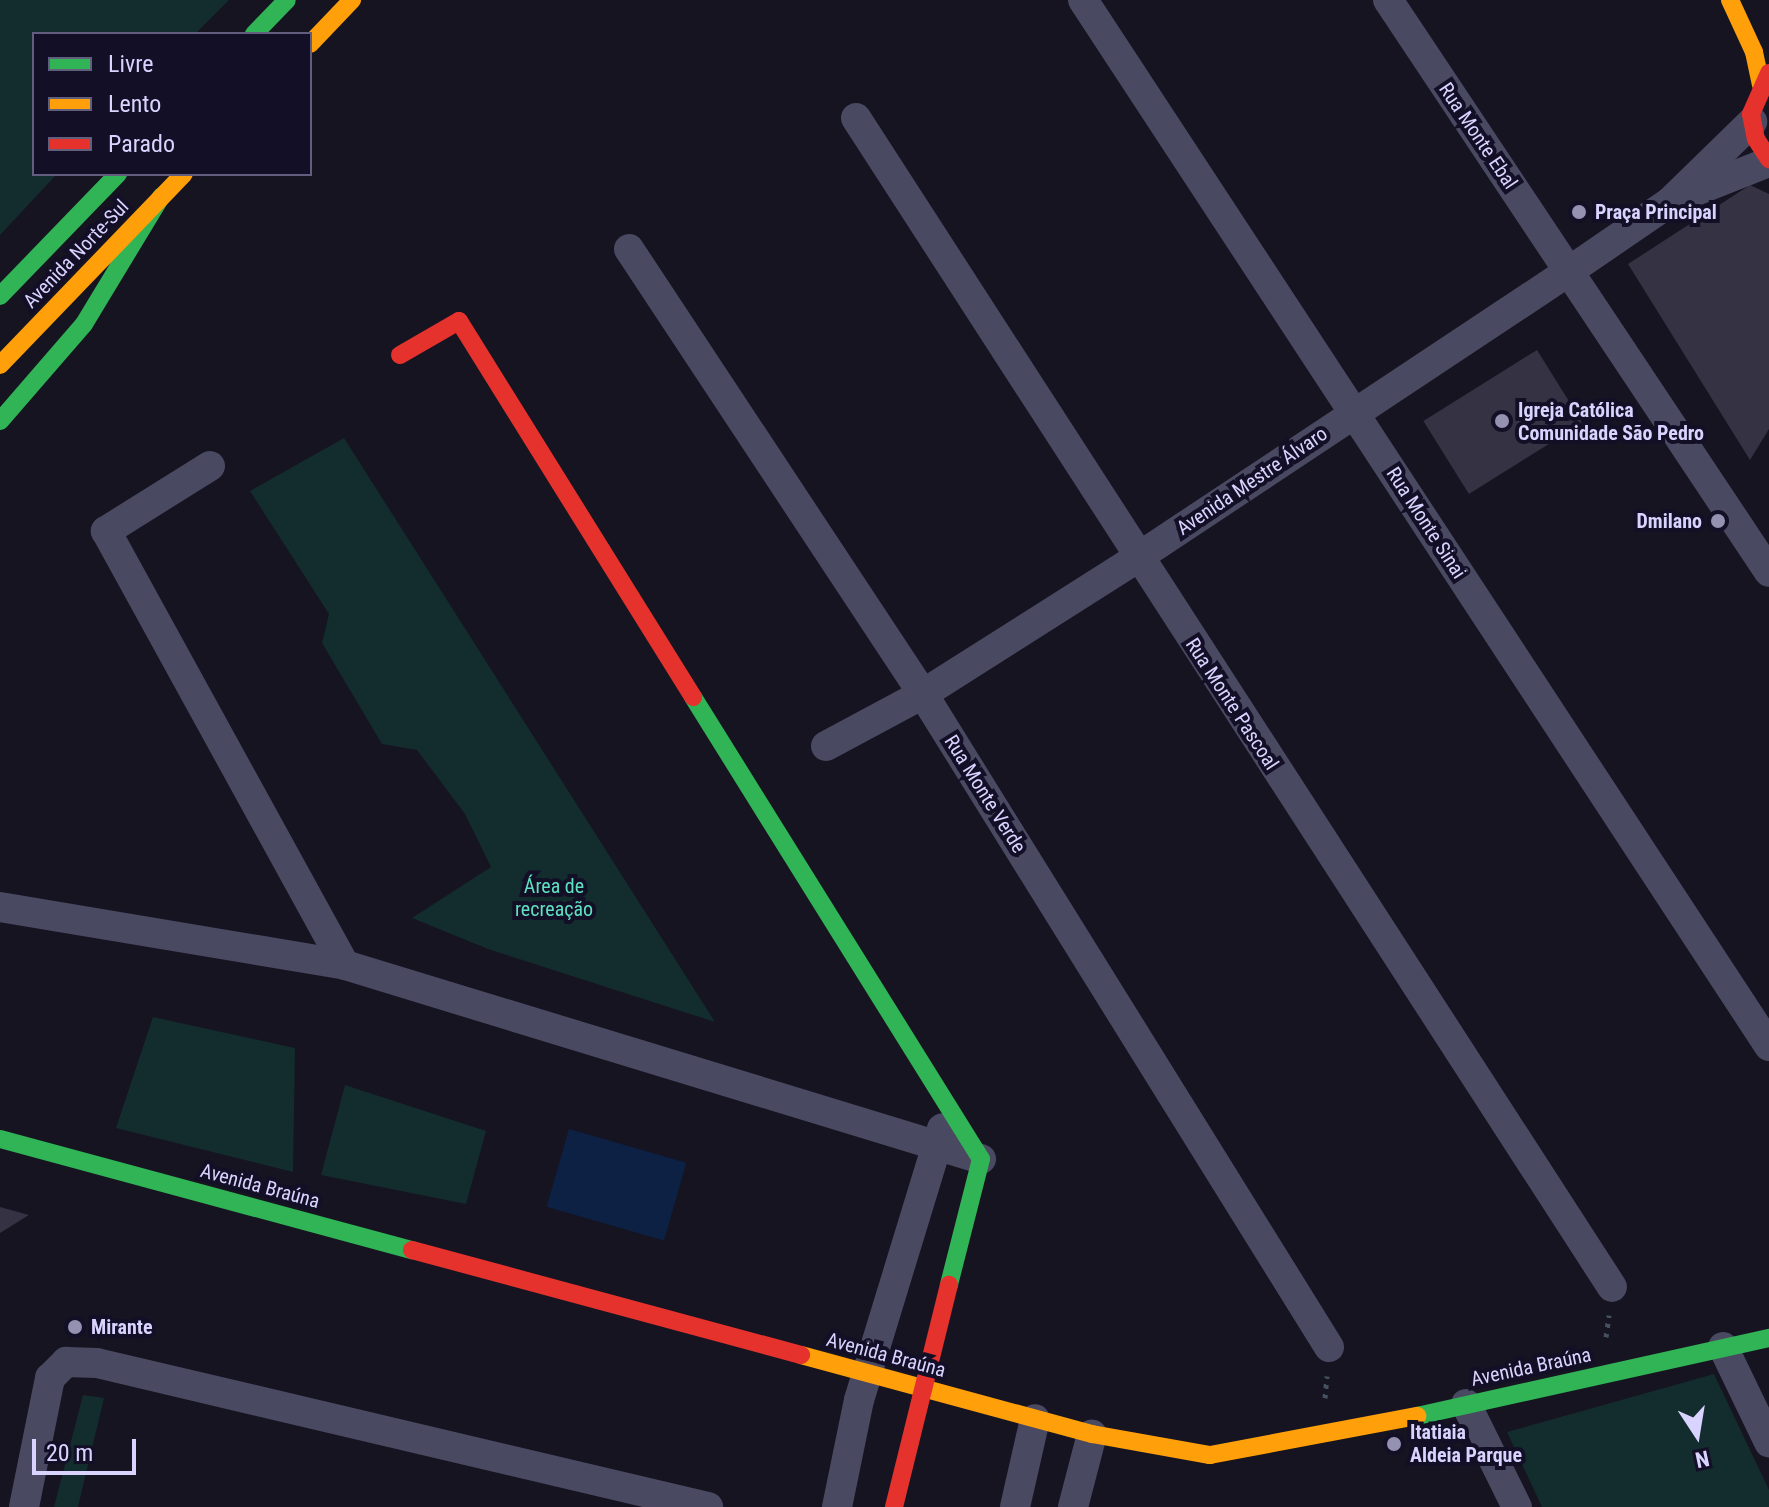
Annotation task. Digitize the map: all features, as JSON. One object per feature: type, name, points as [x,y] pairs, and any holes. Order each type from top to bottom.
[{"type":"street","points":[[256,32],[287,0]]},
{"type":"street","points":[[312,42],[352,0]]},
{"type":"street","points":[[335,18],[374,0]]},
{"type":"street","name":"Rua Monte Sinai","points":[[1083,0],[1769,1046]]},
{"type":"street","name":"Rua Monte Ebal","points":[[1388,0],[1769,572]]},
{"type":"street","points":[[1730,0],[1765,79],[1752,122],[1769,160]]},
{"type":"street","name":"Rua Monte Pascoal","points":[[856,118],[1137,558],[1612,1287]]},
{"type":"street","name":"Avenida Mestre Álvaro","points":[[826,746],[923,694],[1137,558],[1568,272],[1670,202],[1752,122]]},
{"type":"street","name":"Avenida Mestre Álvaro","points":[[1670,202],[1769,160]]},
{"type":"street","name":"Avenida Norte-Sul","points":[[0,296],[116,176]]},
{"type":"street","name":"Avenida Norte-Sul","points":[[0,365],[182,176]]},
{"type":"street","points":[[0,421],[84,324],[161,197]]},
{"type":"street","name":"Rua Monte Verde","points":[[629,249],[923,694],[1329,1347]]},
{"type":"street","points":[[0,288],[20,274]]},
{"type":"street","points":[[400,355],[459,321],[953,1107],[981,1159],[894,1507]]},
{"type":"street","points":[[210,466],[106,531],[345,965]]},
{"type":"street","points":[[0,907],[345,965],[981,1159]]},
{"type":"street","points":[[837,1507],[867,1373],[933,1146],[953,1107]]},
{"type":"street","name":"Avenida Braúna","points":[[0,1139],[1092,1434],[1210,1455],[1322,1435],[1769,1338]]},
{"type":"street","points":[[1723,1347],[1769,1442]]},
{"type":"street","points":[[24,1507],[50,1378],[66,1362],[97,1363],[708,1507]]},
{"type":"street","points":[[1466,1404],[1517,1507]]},
{"type":"street","points":[[1015,1507],[1035,1419]]},
{"type":"street","points":[[1073,1507],[1092,1434]]},
{"type":"path","points":[[1602,1374],[1612,1287]]},
{"type":"path","points":[[1322,1435],[1329,1347]]},
{"type":"green space","points":[[0,0],[229,0],[197,32],[32,32],[32,176],[55,176],[0,235]]},
{"type":"green space","name":"Área de recreação","points":[[344,438],[715,1022],[488,949],[412,918],[491,867],[465,814],[417,750],[382,744],[322,643],[329,614],[250,491]]},
{"type":"green space","points":[[153,1017],[295,1048],[293,1172],[116,1128]]},
{"type":"green space","points":[[345,1085],[486,1131],[466,1204],[321,1175]]},
{"type":"green space","points":[[1714,1374],[1769,1490],[1769,1507],[1542,1507],[1507,1432]]},
{"type":"green space","points":[[83,1395],[104,1398],[78,1507],[54,1507]]},
{"type":"water","points":[[569,1129],[686,1163],[664,1240],[547,1207]]},
{"type":"building","points":[[1750,185],[1769,194],[1769,429],[1750,460],[1628,264]]},
{"type":"building","name":"Igreja Católica Comunidade São Pedro","points":[[1537,350],[1583,423],[1469,494],[1423,421]]},
{"type":"building","points":[[0,1207],[29,1215],[0,1233]]},
{"type":"traffic: fast","points":[[256,32],[287,0]]},
{"type":"traffic: fast","points":[[0,296],[116,176]]},
{"type":"traffic: fast","points":[[0,421],[84,324],[161,197]]},
{"type":"traffic: fast","points":[[693,697],[981,1159],[949,1285]]},
{"type":"traffic: fast","points":[[0,1139],[412,1250]]},
{"type":"traffic: fast","points":[[1417,1416],[1769,1338]]},
{"type":"traffic: slow","points":[[312,42],[352,0]]},
{"type":"traffic: slow","points":[[1730,0],[1754,52],[1761,84]]},
{"type":"traffic: slow","points":[[0,365],[182,176]]},
{"type":"traffic: slow","points":[[801,1355],[1092,1434],[1210,1455],[1417,1416]]},
{"type":"traffic: jam","points":[[1769,73],[1751,114],[1756,139],[1769,159]]},
{"type":"traffic: jam","points":[[400,355],[459,321],[693,697]]},
{"type":"traffic: jam","points":[[412,1250],[801,1355]]},
{"type":"traffic: jam","points":[[894,1507],[949,1285]]},
{"type":"place","name":"Praça Principal","points":[[1579,212]]},
{"type":"place","name":"Igreja Católica Comunidade São Pedro","points":[[1502,421]]},
{"type":"place","name":"Dmilano","points":[[1718,521]]},
{"type":"place","name":"Mirante","points":[[75,1327]]},
{"type":"place","name":"Itatiaia Aldeia Parque","points":[[1394,1444]]}]
